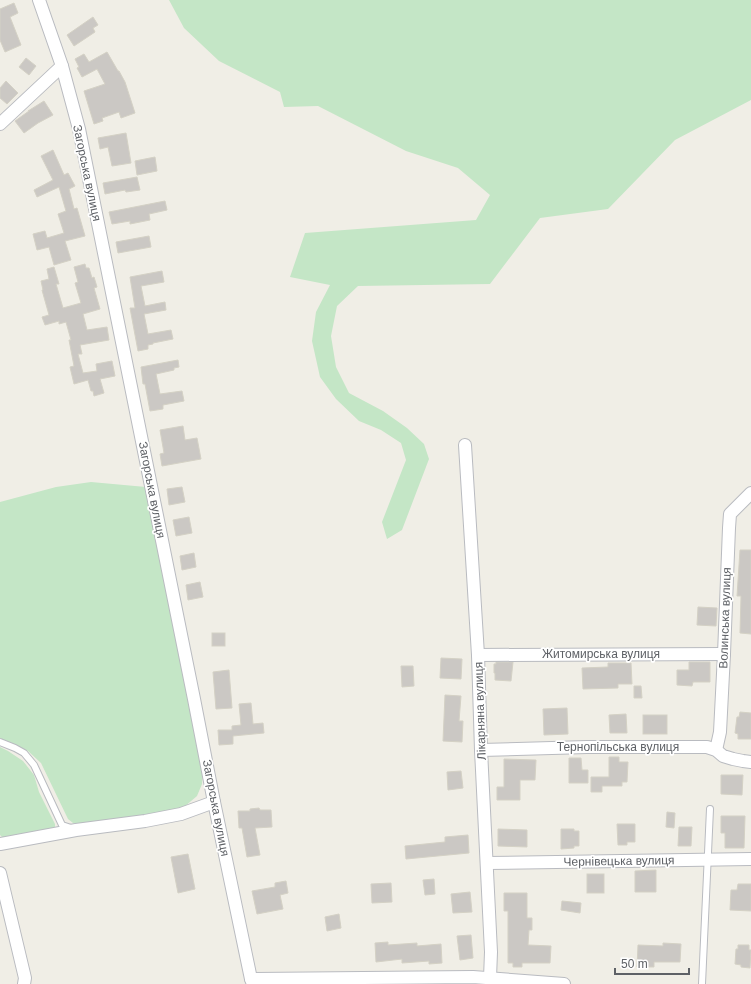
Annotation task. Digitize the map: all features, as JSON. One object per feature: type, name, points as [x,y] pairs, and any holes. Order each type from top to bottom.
[{"type":"street","name":"Загорська вулиця","points":[[39,0],[62,66],[80,136],[214,802],[252,981]]},
{"type":"street","points":[[0,124],[62,66]]},
{"type":"street","name":"Лікарняна вулиця","points":[[466,445],[478,655],[491,952],[490,978]]},
{"type":"street","name":"Волинська вулиця","points":[[716,750],[720,732],[730,514],[751,493]]},
{"type":"street","name":"Житомирська вулиця","points":[[478,655],[724,654]]},
{"type":"street","name":"Тернопільська вулиця","points":[[481,750],[595,747],[707,747],[716,750],[723,756],[751,762]]},
{"type":"street","points":[[0,844],[76,830],[145,822],[181,814],[214,802]]},
{"type":"street","name":"Чернівецька вулиця","points":[[487,863],[751,859]]},
{"type":"street","points":[[0,872],[24,981]]},
{"type":"street","points":[[252,981],[473,977],[564,984]]},
{"type":"lane","points":[[0,742],[16,748],[29,759],[34,765],[62,825],[76,830]]},
{"type":"lane","points":[[702,984],[710,809]]},
{"type":"green space","points":[[169,0],[751,0],[751,100],[675,140],[608,209],[540,218],[490,284],[358,286],[337,306],[331,336],[336,367],[349,393],[383,411],[407,428],[424,444],[429,459],[402,530],[387,539],[382,522],[406,460],[401,443],[381,430],[359,421],[336,399],[320,377],[312,341],[316,312],[330,285],[290,277],[305,233],[476,220],[490,195],[458,168],[406,151],[318,106],[284,107],[280,92],[219,61],[184,28]]},
{"type":"green space","points":[[91,482],[146,487],[203,767],[202,784],[197,796],[184,807],[174,810],[85,824],[73,823],[68,819],[41,763],[28,751],[0,738],[0,502],[56,487]]},
{"type":"green space","points":[[0,747],[23,761],[34,775],[39,792],[55,824],[55,830],[13,838],[2,837],[0,835]]},
{"type":"building","points":[[14,3],[18,13],[10,17],[21,45],[5,52],[0,40],[0,9]]},
{"type":"building","points":[[93,17],[98,25],[93,28],[95,32],[74,46],[67,35]]},
{"type":"building","points":[[107,52],[125,82],[135,113],[121,118],[119,112],[102,118],[103,121],[94,124],[84,91],[105,84],[97,69],[82,77],[77,68],[79,67],[75,59],[84,54],[89,62]]},
{"type":"building","points":[[26,58],[36,66],[29,75],[19,67]]},
{"type":"building","points":[[6,81],[18,93],[7,104],[0,98],[0,88]]},
{"type":"building","points":[[44,101],[53,115],[24,133],[15,121]]},
{"type":"building","points":[[126,133],[131,163],[112,166],[108,147],[100,149],[98,138]]},
{"type":"building","points":[[53,150],[64,175],[68,173],[75,186],[69,189],[74,209],[77,208],[85,236],[65,241],[71,260],[54,265],[49,247],[37,250],[33,234],[45,231],[47,238],[64,233],[58,214],[66,211],[59,187],[37,197],[34,190],[53,180],[41,156]]},
{"type":"building","points":[[155,157],[157,171],[137,175],[135,161]]},
{"type":"building","points":[[137,177],[140,190],[126,192],[125,190],[105,194],[103,183]]},
{"type":"building","points":[[165,201],[167,210],[149,214],[150,220],[130,224],[130,221],[112,224],[109,212]]},
{"type":"building","points":[[149,236],[151,247],[118,253],[116,242]]},
{"type":"building","points":[[85,264],[86,268],[89,268],[92,278],[94,277],[97,287],[94,288],[100,309],[83,314],[87,330],[107,327],[109,340],[80,345],[82,354],[78,354],[83,373],[97,371],[96,364],[112,361],[115,376],[100,379],[104,393],[94,396],[88,380],[74,384],[70,367],[74,366],[69,340],[71,340],[66,322],[59,324],[59,321],[45,325],[42,317],[49,315],[41,281],[49,279],[47,269],[54,267],[59,284],[56,284],[63,308],[81,303],[75,283],[78,282],[74,267]]},
{"type":"building","points":[[162,271],[164,282],[141,286],[145,306],[165,302],[166,310],[144,314],[148,334],[171,330],[173,339],[153,343],[148,345],[148,349],[138,351],[130,308],[135,308],[130,277]]},
{"type":"building","points":[[178,360],[179,367],[174,368],[174,370],[156,374],[160,394],[182,391],[184,401],[163,405],[163,409],[150,411],[145,384],[143,384],[141,367]]},
{"type":"building","points":[[183,426],[185,440],[197,438],[201,459],[162,466],[160,454],[164,453],[160,430]]},
{"type":"building","points":[[182,487],[185,502],[169,505],[167,489]]},
{"type":"building","points":[[189,517],[192,533],[176,536],[173,520]]},
{"type":"building","points":[[740,550],[751,550],[751,634],[740,633],[741,596],[737,596]]},
{"type":"building","points":[[194,553],[196,567],[182,570],[180,556]]},
{"type":"building","points":[[200,582],[203,597],[188,600],[186,585]]},
{"type":"building","points":[[698,607],[717,608],[716,626],[697,625]]},
{"type":"building","points":[[212,633],[225,633],[225,646],[212,646]]},
{"type":"building","points":[[441,658],[462,659],[461,679],[440,678]]},
{"type":"building","points":[[496,662],[513,662],[511,681],[495,680],[494,664],[496,664]]},
{"type":"building","points":[[689,662],[710,662],[710,682],[693,682],[692,686],[677,685],[677,670],[689,670]]},
{"type":"building","points":[[608,663],[631,663],[632,684],[618,684],[618,688],[583,689],[582,668],[608,667]]},
{"type":"building","points":[[401,666],[413,666],[414,686],[402,687]]},
{"type":"building","points":[[229,670],[232,708],[216,709],[213,672]]},
{"type":"building","points":[[634,686],[641,686],[642,698],[634,698]]},
{"type":"building","points":[[445,695],[461,696],[459,721],[463,721],[462,742],[443,741]]},
{"type":"building","points":[[251,703],[253,724],[263,723],[264,733],[233,736],[233,744],[219,745],[218,730],[232,730],[232,726],[241,725],[239,704]]},
{"type":"building","points":[[567,708],[568,734],[544,735],[543,709]]},
{"type":"building","points":[[740,712],[751,713],[751,739],[738,739],[738,734],[735,733],[737,717],[739,717]]},
{"type":"building","points":[[626,714],[627,733],[610,733],[609,715]]},
{"type":"building","points":[[643,715],[667,715],[667,734],[643,734]]},
{"type":"building","points":[[609,757],[619,757],[619,762],[628,762],[627,782],[622,782],[622,786],[602,786],[602,792],[591,792],[591,777],[609,777]]},
{"type":"building","points":[[569,758],[581,758],[582,770],[588,770],[588,783],[569,783]]},
{"type":"building","points":[[504,759],[536,760],[535,780],[520,780],[520,800],[497,800],[497,787],[504,787]]},
{"type":"building","points":[[461,771],[463,788],[448,790],[447,772]]},
{"type":"building","points":[[721,775],[743,775],[742,795],[721,794]]},
{"type":"building","points":[[259,808],[260,810],[271,810],[272,827],[255,828],[260,855],[247,857],[242,828],[239,828],[238,811],[250,811],[250,809]]},
{"type":"building","points":[[667,812],[675,813],[674,828],[666,827]]},
{"type":"building","points":[[721,816],[745,816],[744,848],[725,848],[725,833],[721,833]]},
{"type":"building","points":[[617,824],[635,824],[635,842],[627,842],[627,845],[618,845]]},
{"type":"building","points":[[679,827],[692,827],[691,846],[678,846]]},
{"type":"building","points":[[498,829],[527,830],[527,847],[498,846]]},
{"type":"building","points":[[561,829],[574,829],[574,831],[579,831],[579,846],[561,849]]},
{"type":"building","points":[[468,835],[469,853],[406,859],[405,846],[445,842],[445,837]]},
{"type":"building","points":[[188,854],[195,889],[178,893],[171,857]]},
{"type":"building","points":[[656,870],[656,892],[635,892],[635,871]]},
{"type":"building","points":[[587,874],[604,874],[604,893],[587,893]]},
{"type":"building","points":[[434,879],[435,894],[425,895],[423,880]]},
{"type":"building","points":[[286,881],[288,893],[280,895],[283,909],[257,914],[252,891],[275,887],[275,883]]},
{"type":"building","points":[[391,883],[392,902],[372,903],[371,884]]},
{"type":"building","points":[[738,884],[751,884],[751,911],[730,910],[731,890],[737,890]]},
{"type":"building","points":[[470,892],[472,912],[453,913],[451,894]]},
{"type":"building","points":[[504,893],[527,893],[527,918],[532,918],[532,930],[529,930],[528,945],[551,946],[550,963],[522,963],[522,967],[513,967],[513,963],[508,963],[508,911],[504,911]]},
{"type":"building","points":[[562,901],[581,903],[580,913],[561,910]]},
{"type":"building","points":[[339,914],[341,928],[327,931],[325,917]]},
{"type":"building","points":[[471,935],[473,958],[460,960],[457,936]]},
{"type":"building","points":[[388,942],[388,945],[417,943],[417,946],[441,944],[442,963],[429,964],[429,961],[402,963],[402,959],[376,962],[375,943]]},
{"type":"building","points":[[663,943],[681,944],[680,962],[654,962],[654,967],[637,967],[638,945],[663,946]]},
{"type":"building","points":[[738,945],[749,945],[749,950],[751,950],[750,968],[741,967],[741,965],[735,964],[736,949],[738,949]]}]
